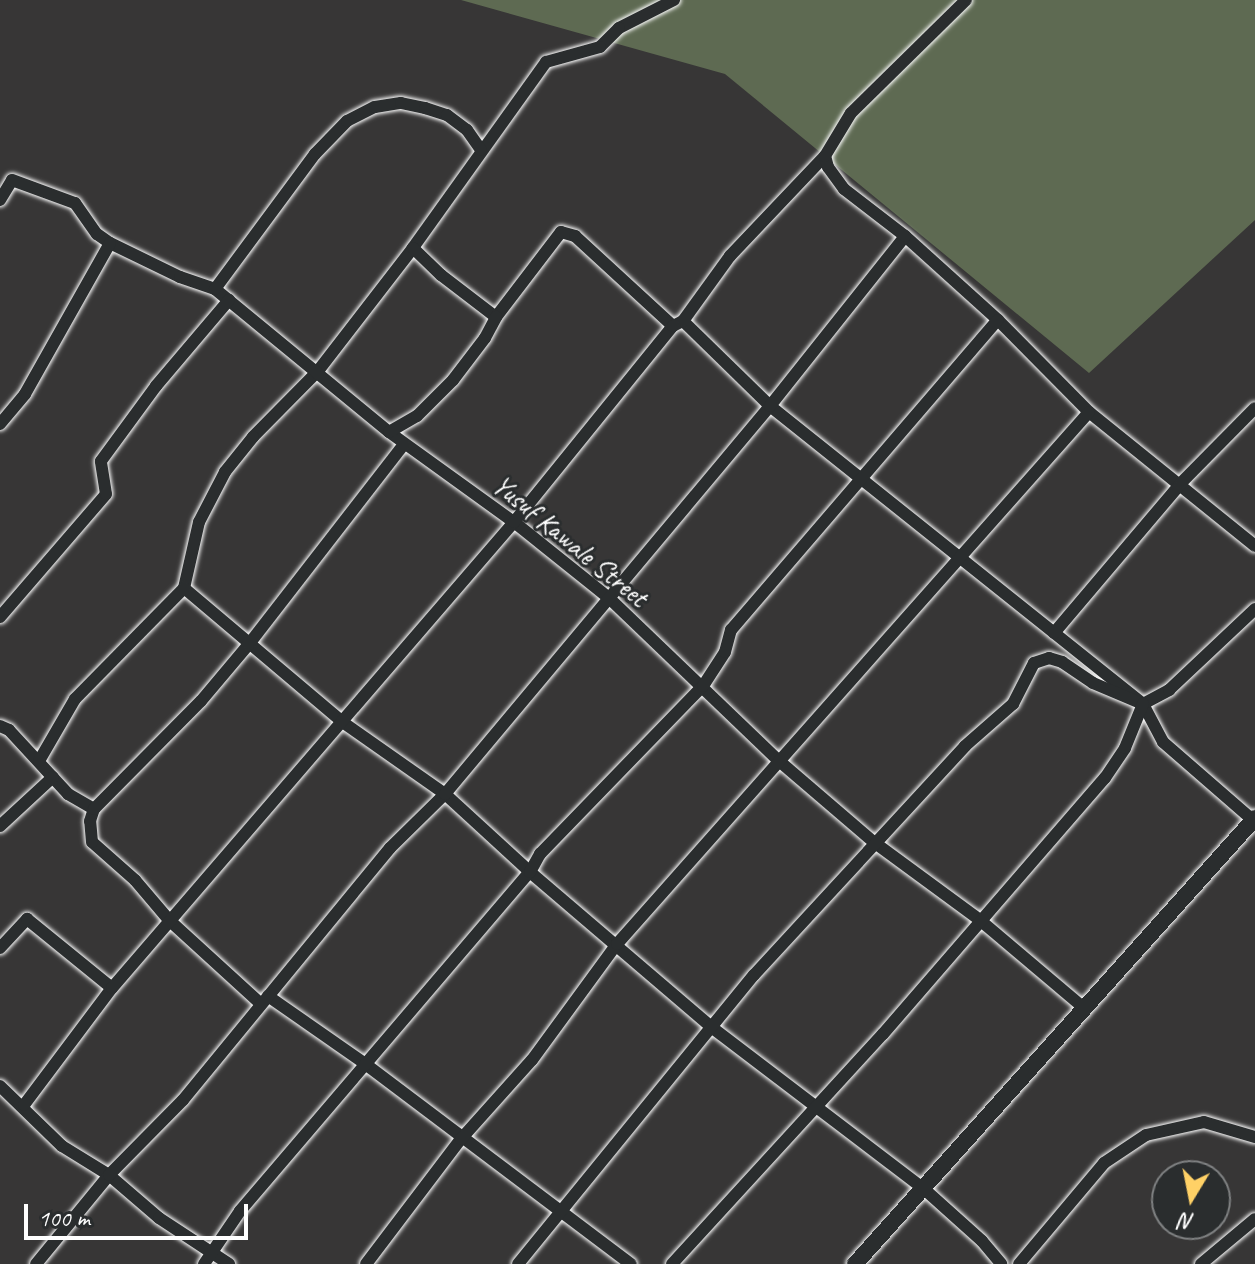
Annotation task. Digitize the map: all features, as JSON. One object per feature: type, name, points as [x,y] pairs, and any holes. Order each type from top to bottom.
[{"type":"street","points":[[39,761],[75,699],[184,588],[199,522],[225,472],[253,437],[317,372],[413,248],[546,62],[600,47],[619,28],[674,0]]},
{"type":"street","points":[[24,1105],[112,988],[169,920],[344,723],[514,522],[730,256],[825,156],[851,113],[966,0]]},
{"type":"street","points":[[215,289],[315,154],[347,121],[375,107],[401,103],[425,108],[447,115],[467,130],[481,150]]},
{"type":"street","points":[[825,156],[828,167],[844,189],[905,236],[998,320],[1089,412],[1181,483],[1255,546]]},
{"type":"street","name":"Yusuf Kawale Street","points":[[0,200],[12,180],[75,203],[97,234],[110,243],[215,289],[404,444],[514,522],[609,598],[778,760],[875,843],[981,921],[1084,1008]]},
{"type":"street","points":[[389,432],[417,416],[453,380],[485,338],[496,317],[561,232],[575,236],[770,406],[1143,704],[1163,742],[1254,820],[855,1264]]},
{"type":"street","points":[[36,1264],[109,1175],[183,1100],[390,848],[445,794],[770,406],[905,236]]},
{"type":"street","points":[[0,424],[25,394],[110,243]]},
{"type":"street","points":[[413,248],[441,275],[496,317]]},
{"type":"street","points":[[0,617],[106,494],[101,461],[156,386],[229,300]]},
{"type":"street","points":[[204,1264],[240,1211],[530,872],[540,854],[703,686],[725,652],[731,630],[998,320]]},
{"type":"street","points":[[1054,633],[1181,483],[1255,408]]},
{"type":"street","points":[[366,1264],[461,1139],[532,1060],[617,944],[1089,412]]},
{"type":"street","points":[[404,444],[201,701],[94,809],[90,821],[92,842],[135,880],[169,920],[264,1000],[364,1063],[631,1264]]},
{"type":"street","points":[[184,588],[344,723],[445,794],[530,872],[710,1026],[923,1188],[982,1241],[1001,1264]]},
{"type":"street","points":[[672,1264],[817,1106],[1105,778],[1125,748],[1143,704],[1169,690],[1255,609]]},
{"type":"street","points":[[518,1264],[710,1026],[985,726],[1013,704],[1025,675],[1034,663],[1049,658],[1062,662],[1093,683],[1143,704]]},
{"type":"street","points":[[0,726],[9,730],[68,794],[94,809]]},
{"type":"street","points":[[0,826],[53,777]]},
{"type":"street","points":[[0,948],[27,919],[112,988]]},
{"type":"street","points":[[2,1093],[24,1105],[62,1146],[109,1175],[159,1218],[214,1251],[229,1264]]},
{"type":"street","points":[[1019,1264],[1104,1163],[1146,1135],[1204,1122],[1255,1137]]},
{"type":"street","points":[[1201,1264],[1255,1219]]},
{"type":"green space","points":[[461,0],[1255,0],[1255,220],[1089,373],[725,74]]}]
